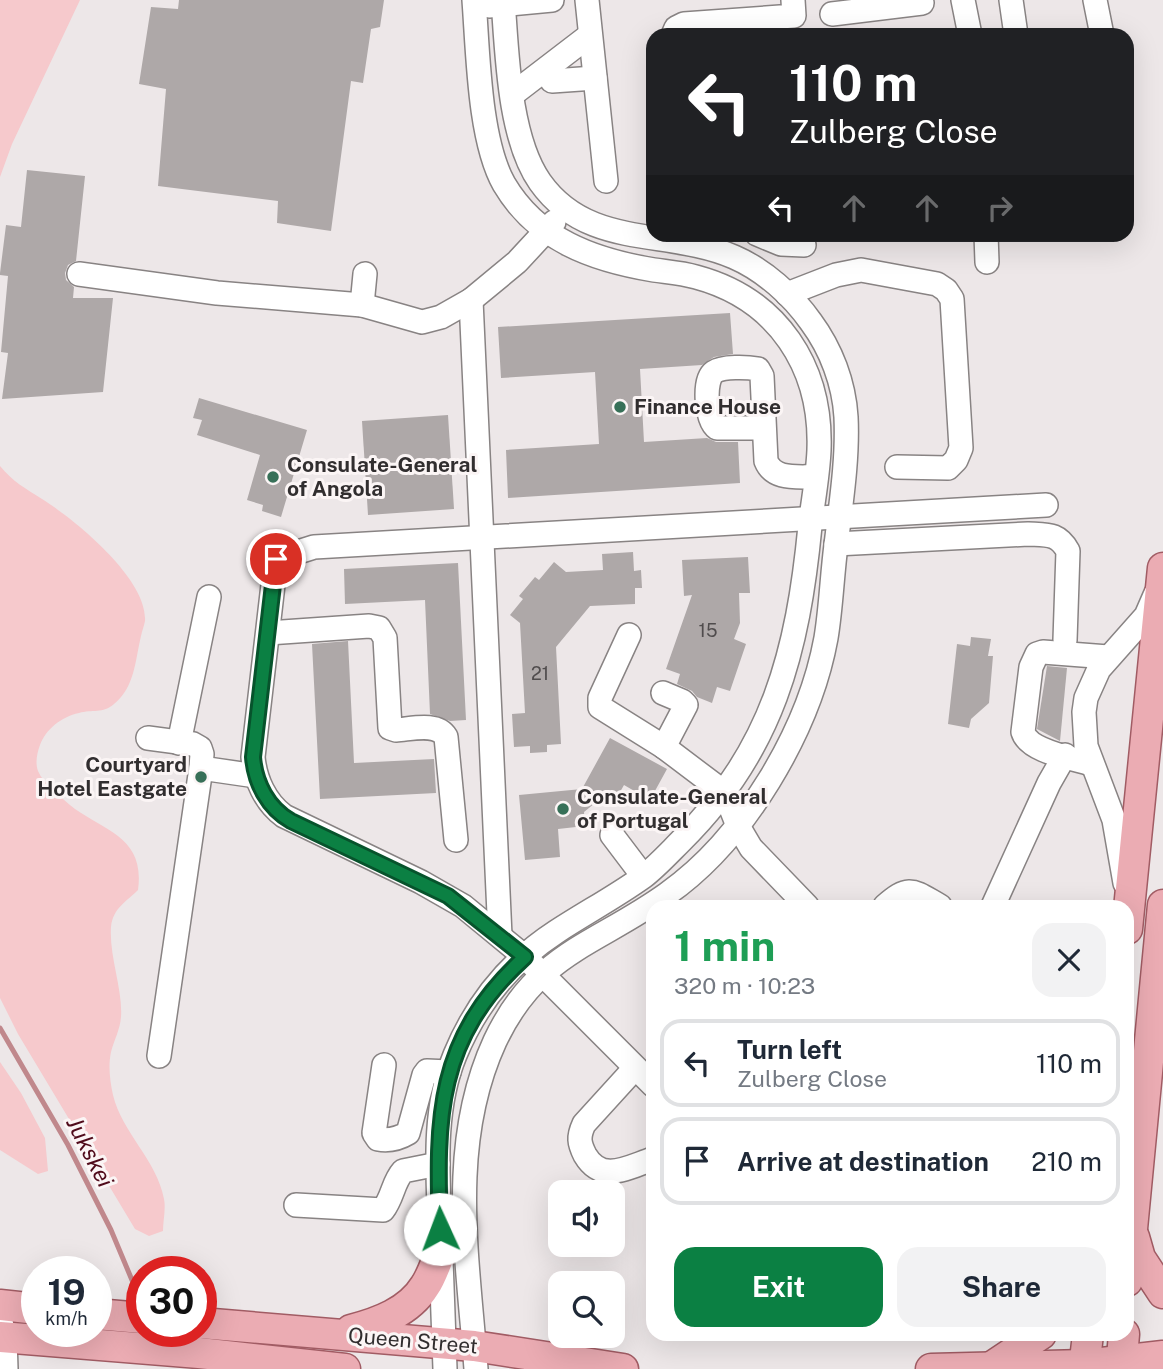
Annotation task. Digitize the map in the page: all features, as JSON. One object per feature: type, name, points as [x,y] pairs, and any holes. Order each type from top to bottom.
[{"type":"main road","points":[[1130,900],[1163,573]]},
{"type":"main road","points":[[1134,1196],[1163,905]]},
{"type":"main road","points":[[1134,1237],[1140,1258],[1163,1293]]},
{"type":"main road","points":[[337,1334],[384,1320],[410,1303],[425,1287],[441,1251]]},
{"type":"main road","points":[[0,1305],[21,1307]]},
{"type":"main road","name":"Queen Street","points":[[217,1324],[337,1334],[445,1356],[623,1369]]},
{"type":"main road","name":"Queen Street","points":[[2,1331],[88,1344],[345,1369]]},
{"type":"main road","points":[[992,1366],[1030,1341]]},
{"type":"main road","points":[[1084,1367],[1087,1341]]},
{"type":"main road","points":[[931,1369],[992,1366],[1084,1367],[1122,1355],[1163,1356]]},
{"type":"street","points":[[445,1356],[439,1122],[453,1058],[480,1006],[502,978],[554,933],[643,876],[694,828],[725,793],[755,745],[782,682],[796,625],[816,477],[818,428],[810,379],[792,343],[765,315],[743,297],[713,282],[607,261],[578,251],[546,232],[507,189],[491,154],[474,3],[552,0]]},
{"type":"street","points":[[587,0],[607,181]]},
{"type":"street","points":[[963,0],[969,28]]},
{"type":"street","points":[[1011,0],[1015,28]]},
{"type":"street","points":[[1096,0],[1101,28]]},
{"type":"street","points":[[503,3],[521,143],[544,187],[564,208],[586,222],[609,231],[646,235]]},
{"type":"street","points":[[832,16],[922,4]]},
{"type":"street","points":[[676,28],[684,24],[795,17]]},
{"type":"street","points":[[513,94],[590,35]]},
{"type":"street","points":[[552,81],[595,78]]},
{"type":"street","points":[[79,274],[217,293],[362,305],[422,322],[441,317],[471,300],[509,269],[546,232],[564,208]]},
{"type":"street","points":[[657,900],[689,877],[738,826],[773,774],[799,724],[826,639],[839,517],[846,416],[832,356],[817,330],[787,294],[712,242]]},
{"type":"street","points":[[776,242],[804,245]]},
{"type":"street","points":[[986,242],[987,262]]},
{"type":"street","points":[[787,294],[836,275],[861,270],[937,284],[946,290],[952,299],[961,448],[956,460],[948,468],[897,467]]},
{"type":"street","points":[[362,305],[365,274]]},
{"type":"street","points":[[471,300],[500,936]]},
{"type":"street","points":[[764,428],[766,461],[773,473],[816,477]]},
{"type":"street","points":[[646,1078],[525,957],[448,896],[284,816],[267,798],[256,776],[253,757],[276,559],[314,547],[1046,505]]},
{"type":"street","points":[[836,544],[1050,535],[1061,540],[1068,551],[1065,640]]},
{"type":"street","points":[[806,565],[833,567]]},
{"type":"street","points":[[1125,900],[1114,820],[1091,764],[1084,732],[1084,712],[1093,682],[1108,657],[1146,616],[1163,573]]},
{"type":"street","points":[[179,743],[209,597]]},
{"type":"street","points":[[268,633],[369,626],[379,628],[383,632],[388,724],[396,730],[435,727],[444,733],[456,840]]},
{"type":"street","points":[[629,635],[599,704],[604,711],[664,747],[725,793],[738,826],[751,848],[801,900]]},
{"type":"street","points":[[1091,764],[1034,747],[1024,736],[1033,660],[1043,652],[1108,657]]},
{"type":"street","points":[[663,693],[686,705],[664,747]]},
{"type":"street","points":[[148,738],[200,748],[202,754],[159,1056]]},
{"type":"street","points":[[996,900],[1049,783],[1065,755]]},
{"type":"street","points":[[201,768],[256,776]]},
{"type":"street","points":[[612,835],[643,876]]},
{"type":"street","points":[[892,900],[901,892],[909,891],[928,900]]},
{"type":"street","points":[[475,1358],[465,1250],[464,1203],[466,1146],[481,1075],[497,1037],[523,995],[542,974],[585,942],[646,906]]},
{"type":"street","points":[[384,1065],[374,1133],[378,1139],[384,1140],[399,1139],[408,1133],[424,1075],[428,1071],[449,1072]]},
{"type":"street","points":[[635,1068],[584,1124],[579,1136],[581,1147],[592,1167],[601,1171],[613,1172],[646,1161]]},
{"type":"street","points":[[296,1205],[383,1210],[391,1200],[396,1181],[403,1171],[438,1164]]},
{"type":"street","points":[[2,1331],[6,1369]]},
{"type":"shaded area","points":[[0,0],[80,0],[12,144],[0,177]]},
{"type":"shaded area","points":[[0,466],[9,476],[56,508],[107,552],[135,587],[143,605],[145,621],[133,673],[126,690],[110,707],[72,715],[55,724],[46,734],[38,751],[37,768],[51,788],[75,809],[122,839],[136,859],[138,890],[117,910],[111,927],[121,1017],[111,1052],[110,1068],[117,1109],[154,1172],[164,1199],[163,1231],[149,1236],[135,1229],[18,1034],[0,998]]},
{"type":"shaded area","points":[[0,1062],[21,1093],[45,1138],[48,1171],[38,1174],[0,1150]]},
{"type":"building","points":[[179,0],[384,0],[380,27],[371,29],[363,83],[351,81],[331,231],[277,223],[278,201],[158,186],[166,89],[139,84],[151,7],[178,9]]},
{"type":"building","points":[[27,170],[85,176],[76,261],[68,265],[65,273],[66,280],[74,287],[73,298],[113,298],[103,392],[2,399],[8,353],[1,352],[8,276],[0,273],[6,225],[21,227]]},
{"type":"building","name":"Finance House","points":[[730,313],[733,354],[714,357],[702,365],[640,369],[644,442],[707,438],[716,442],[738,442],[740,483],[508,498],[506,450],[599,444],[595,372],[501,378],[498,327]]},
{"type":"building","name":"Consulate-General of Angola","points":[[199,398],[307,430],[281,517],[262,511],[263,505],[247,500],[260,455],[197,435],[202,420],[193,418]]},
{"type":"building","points":[[448,415],[454,509],[368,515],[362,421]]},
{"type":"building","points":[[633,552],[634,571],[641,570],[642,588],[635,588],[635,604],[590,606],[556,647],[561,744],[547,745],[547,752],[530,753],[530,746],[514,747],[512,714],[525,713],[520,623],[510,615],[523,599],[519,596],[535,577],[539,580],[554,562],[566,572],[603,570],[602,554]]},
{"type":"building","points":[[748,557],[750,593],[739,593],[740,623],[734,639],[746,644],[730,691],[717,687],[712,703],[677,684],[680,674],[666,669],[692,595],[684,596],[682,560]]},
{"type":"building","points":[[458,563],[466,720],[450,721],[430,714],[425,600],[345,604],[344,569]]},
{"type":"building","points":[[971,637],[991,639],[988,656],[993,656],[989,703],[971,719],[969,728],[948,724],[957,644],[970,646]]},
{"type":"building","points":[[348,641],[354,763],[434,759],[436,793],[320,799],[312,644]]},
{"type":"building","points":[[1047,666],[1067,668],[1060,741],[1037,729]]},
{"type":"building","points":[[610,738],[667,769],[650,800],[624,785],[612,806],[600,799],[584,812],[585,826],[558,829],[560,857],[525,860],[519,795],[582,789]]},
{"type":"waterway","name":"Jukskei","points":[[0,1028],[68,1145],[126,1266]]},
{"type":"place","name":"Finance House","points":[[620,407]]},
{"type":"place","name":"Consulate-General of Angola","points":[[273,477]]},
{"type":"place","name":"Courtyard Hotel Eastgate","points":[[201,777]]},
{"type":"place","name":"Consulate-General of Portugal","points":[[563,809]]},
{"type":"route","points":[[276,559],[253,757],[256,776],[267,798],[278,812],[291,821],[448,896],[525,957],[502,978],[480,1006],[453,1058],[439,1122],[440,1229]]}]
